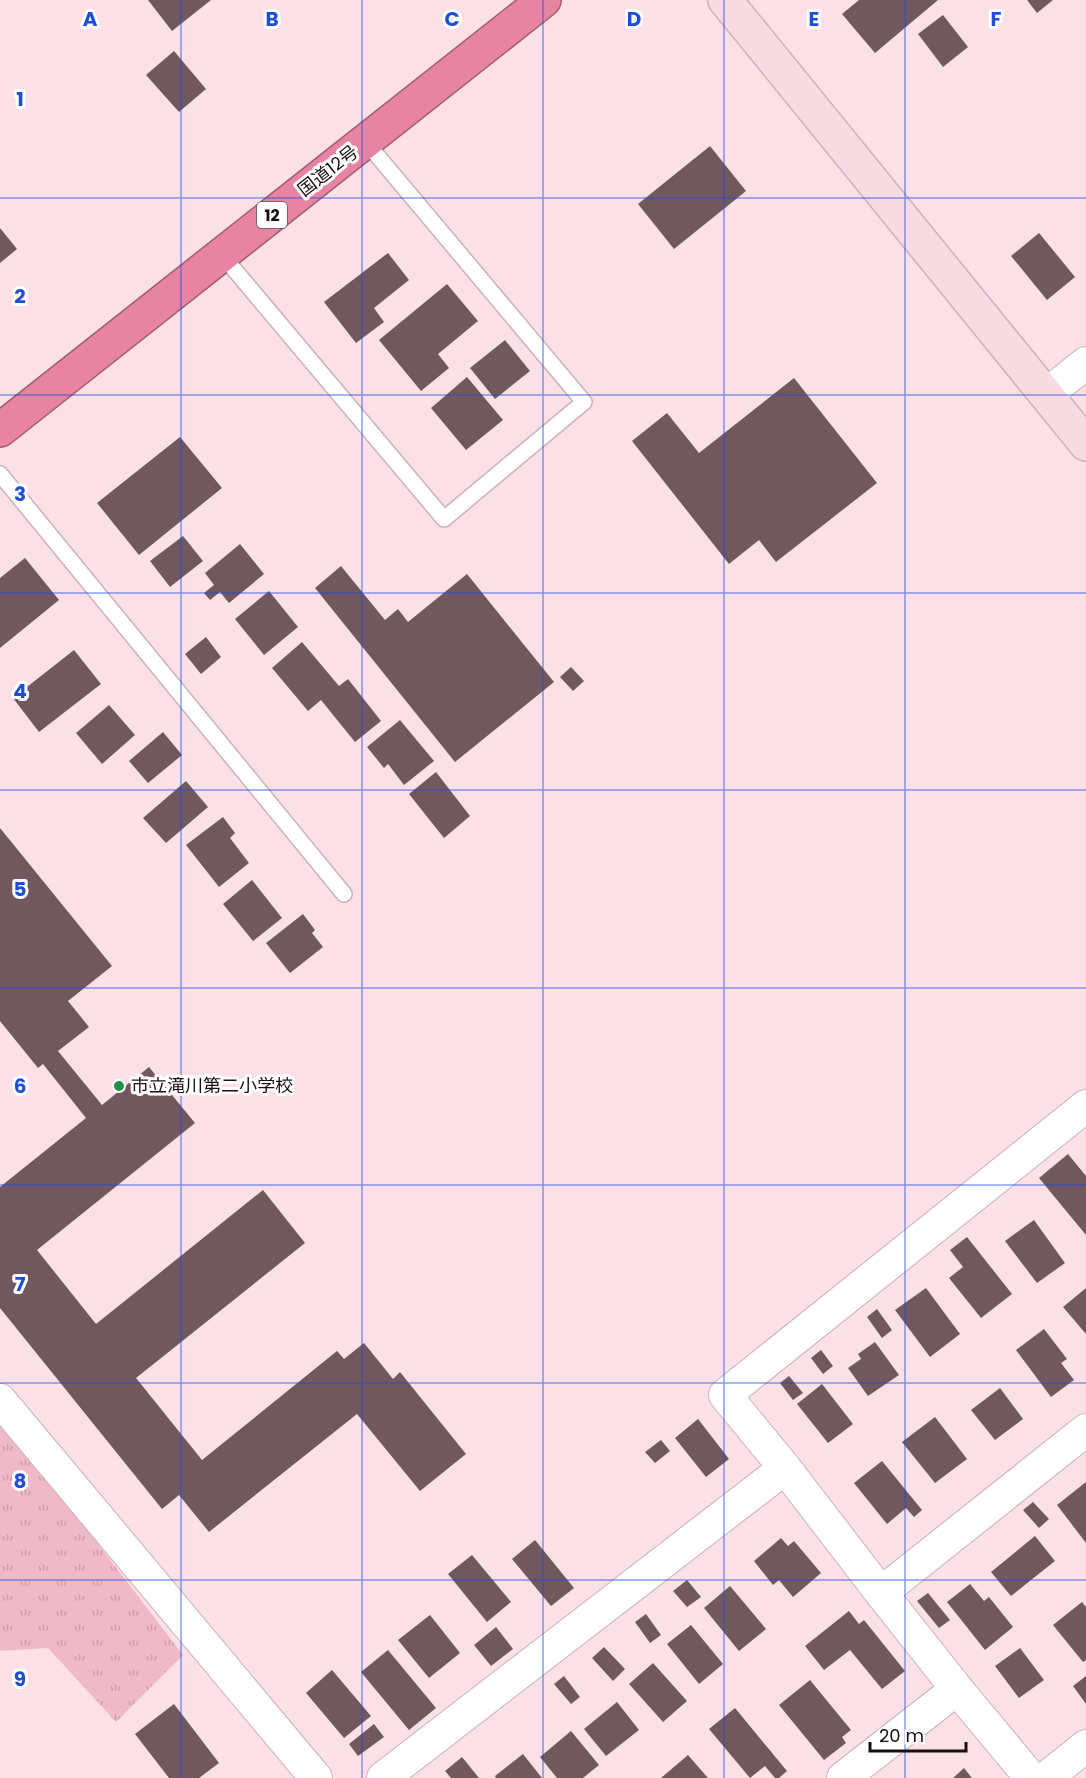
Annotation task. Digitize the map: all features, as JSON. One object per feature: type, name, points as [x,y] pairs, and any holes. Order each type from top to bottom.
[{"type":"highway","name":"国道12号","points":[[0,430],[544,0]]},
{"type":"street","points":[[725,0],[1086,444]]},
{"type":"street","points":[[1047,394],[1086,363]]},
{"type":"street","points":[[1031,1778],[957,1689],[786,1468],[725,1395],[1086,1106]]},
{"type":"street","points":[[0,1400],[316,1778]]},
{"type":"street","points":[[881,1593],[1086,1430]]},
{"type":"street","points":[[383,1778],[786,1468]]},
{"type":"street","points":[[843,1778],[957,1689]]},
{"type":"street","points":[[1046,1778],[1086,1746]]},
{"type":"lane","points":[[222,255],[444,519],[584,402],[365,141]]},
{"type":"lane","points":[[0,474],[344,894]]},
{"type":"green space","points":[[0,1424],[14,1434],[183,1655],[116,1722],[48,1648],[0,1651]]},
{"type":"building","points":[[148,0],[211,0],[172,31]]},
{"type":"building","points":[[859,0],[938,0],[875,53],[842,14]]},
{"type":"building","points":[[1027,0],[1053,0],[1037,13]]},
{"type":"building","points":[[943,15],[968,47],[943,67],[918,34]]},
{"type":"building","points":[[174,51],[206,89],[179,112],[146,75]]},
{"type":"building","points":[[710,146],[746,191],[674,249],[638,204]]},
{"type":"building","points":[[0,228],[17,249],[0,263]]},
{"type":"building","points":[[1039,233],[1075,277],[1047,300],[1011,256]]},
{"type":"building","points":[[388,253],[409,280],[374,308],[384,322],[356,343],[324,302]]},
{"type":"building","points":[[447,284],[478,321],[438,354],[449,368],[421,391],[379,340]]},
{"type":"building","points":[[505,340],[530,371],[495,399],[470,368]]},
{"type":"building","points":[[467,377],[503,420],[466,450],[431,408]]},
{"type":"building","points":[[794,378],[877,483],[776,562],[759,540],[729,564],[632,441],[667,413],[699,453]]},
{"type":"building","points":[[180,437],[222,488],[139,555],[97,503]]},
{"type":"building","points":[[183,536],[203,561],[170,587],[150,561]]},
{"type":"building","points":[[240,544],[264,574],[229,603],[220,592],[210,600],[204,593],[214,585],[205,573]]},
{"type":"building","points":[[25,558],[59,600],[0,648],[0,578]]},
{"type":"building","points":[[341,566],[385,620],[398,609],[408,622],[467,574],[554,682],[455,762],[315,588]]},
{"type":"building","points":[[269,591],[298,627],[264,655],[235,619]]},
{"type":"building","points":[[206,637],[221,657],[201,674],[185,654]]},
{"type":"building","points":[[302,642],[339,686],[348,679],[381,721],[355,742],[321,700],[308,711],[272,668]]},
{"type":"building","points":[[74,650],[101,684],[39,732],[13,698]]},
{"type":"building","points":[[571,667],[584,681],[573,691],[560,677]]},
{"type":"building","points":[[109,705],[135,735],[102,764],[76,733]]},
{"type":"building","points":[[400,720],[434,761],[404,785],[388,764],[384,768],[367,747]]},
{"type":"building","points":[[163,732],[182,755],[148,783],[129,761]]},
{"type":"building","points":[[436,772],[470,816],[444,838],[409,794]]},
{"type":"building","points":[[186,781],[208,807],[166,843],[143,818]]},
{"type":"building","points":[[223,817],[235,833],[230,838],[249,863],[219,887],[186,845]]},
{"type":"building","points":[[0,828],[112,966],[68,1001],[89,1027],[58,1051],[102,1105],[149,1067],[195,1123],[37,1250],[96,1324],[263,1190],[305,1243],[136,1378],[202,1460],[337,1351],[344,1359],[364,1343],[393,1379],[400,1372],[466,1454],[420,1491],[357,1414],[209,1532],[179,1495],[162,1509],[0,1308],[0,1187],[86,1118],[43,1064],[38,1068],[0,1021]]},
{"type":"building","points":[[252,880],[282,918],[253,941],[223,904]]},
{"type":"building","points":[[303,914],[315,930],[312,933],[323,947],[290,973],[266,943]]},
{"type":"building","points":[[1068,1154],[1086,1176],[1086,1235],[1039,1178]]},
{"type":"building","points":[[1034,1220],[1065,1263],[1037,1283],[1005,1241]]},
{"type":"building","points":[[967,1237],[1012,1294],[981,1318],[949,1278],[963,1267],[950,1250]]},
{"type":"building","points":[[926,1288],[960,1334],[930,1357],[895,1310]]},
{"type":"building","points":[[1086,1288],[1086,1334],[1063,1307]]},
{"type":"building","points":[[877,1309],[892,1330],[882,1338],[867,1317]]},
{"type":"building","points":[[1044,1329],[1067,1359],[1061,1363],[1074,1380],[1051,1397],[1016,1350]]},
{"type":"building","points":[[875,1342],[899,1375],[868,1396],[848,1368],[861,1359],[858,1354]]},
{"type":"building","points":[[821,1350],[833,1366],[823,1374],[811,1358]]},
{"type":"building","points":[[789,1376],[803,1393],[793,1400],[780,1383]]},
{"type":"building","points":[[822,1384],[853,1424],[828,1443],[797,1404]]},
{"type":"building","points":[[1000,1388],[1023,1419],[995,1440],[971,1410]]},
{"type":"building","points":[[935,1417],[967,1459],[935,1483],[902,1442]]},
{"type":"building","points":[[698,1419],[729,1459],[706,1477],[675,1438]]},
{"type":"building","points":[[661,1440],[670,1451],[655,1463],[645,1452]]},
{"type":"building","points":[[882,1461],[922,1510],[914,1517],[906,1508],[887,1524],[854,1483]]},
{"type":"building","points":[[1086,1482],[1086,1543],[1057,1505]]},
{"type":"building","points":[[1033,1502],[1049,1519],[1039,1528],[1023,1510]]},
{"type":"building","points":[[1035,1536],[1055,1561],[1011,1596],[991,1572]]},
{"type":"building","points":[[781,1538],[788,1546],[794,1541],[821,1573],[793,1597],[779,1580],[773,1585],[754,1561]]},
{"type":"building","points":[[535,1540],[574,1588],[551,1606],[512,1559]]},
{"type":"building","points":[[472,1555],[511,1602],[487,1622],[448,1574]]},
{"type":"building","points":[[687,1580],[701,1597],[687,1607],[673,1591]]},
{"type":"building","points":[[970,1584],[984,1601],[989,1597],[1013,1627],[985,1650],[947,1602]]},
{"type":"building","points":[[730,1586],[766,1629],[739,1651],[704,1608]]},
{"type":"building","points":[[928,1593],[950,1620],[939,1628],[917,1601]]},
{"type":"building","points":[[1082,1602],[1086,1607],[1086,1660],[1083,1662],[1053,1625]]},
{"type":"building","points":[[849,1611],[859,1624],[864,1620],[905,1671],[882,1689],[850,1650],[824,1670],[805,1646]]},
{"type":"building","points":[[646,1614],[661,1635],[650,1643],[635,1622]]},
{"type":"building","points":[[430,1615],[460,1653],[429,1678],[398,1640]]},
{"type":"building","points":[[691,1625],[723,1664],[699,1684],[667,1644]]},
{"type":"building","points":[[496,1627],[513,1649],[491,1666],[474,1645]]},
{"type":"building","points":[[604,1647],[625,1669],[613,1681],[592,1658]]},
{"type":"building","points":[[1020,1648],[1044,1680],[1019,1698],[995,1666]]},
{"type":"building","points":[[388,1650],[436,1708],[409,1730],[361,1672]]},
{"type":"building","points":[[653,1663],[687,1701],[663,1722],[629,1684]]},
{"type":"building","points":[[332,1670],[371,1716],[344,1738],[306,1693]]},
{"type":"building","points":[[564,1676],[580,1697],[571,1704],[554,1684]]},
{"type":"building","points":[[1086,1676],[1086,1704],[1073,1686]]},
{"type":"building","points":[[810,1680],[851,1730],[842,1737],[846,1743],[824,1760],[779,1705]]},
{"type":"building","points":[[617,1702],[639,1730],[606,1756],[584,1729]]},
{"type":"building","points":[[174,1704],[219,1763],[199,1778],[169,1778],[135,1734]]},
{"type":"building","points":[[735,1708],[787,1771],[779,1778],[775,1778],[765,1766],[750,1778],[709,1729]]},
{"type":"building","points":[[374,1724],[384,1737],[358,1756],[349,1744]]},
{"type":"building","points":[[571,1731],[599,1765],[583,1778],[557,1778],[540,1757]]},
{"type":"building","points":[[523,1754],[542,1778],[496,1778],[495,1776]]},
{"type":"building","points":[[688,1755],[708,1778],[661,1778]]},
{"type":"building","points":[[462,1757],[479,1778],[451,1778],[445,1771]]},
{"type":"building","points":[[964,1768],[972,1778],[953,1778]]},
{"type":"place","name":"市立滝川第二小学校","points":[[119,1086]]}]
